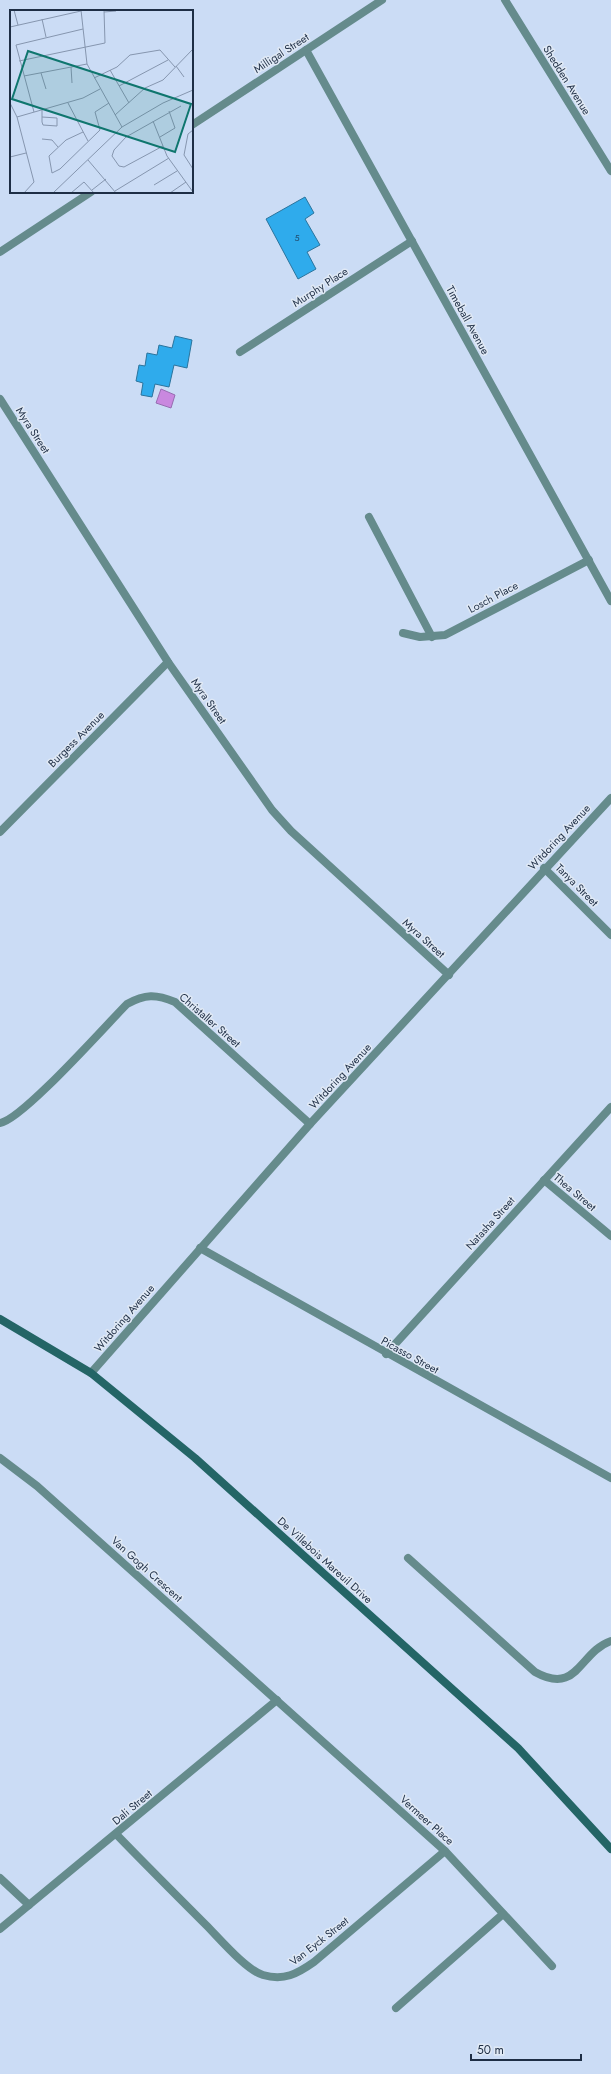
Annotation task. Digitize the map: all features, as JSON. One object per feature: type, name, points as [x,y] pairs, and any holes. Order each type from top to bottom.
[{"type":"main road","name":"De Villebois Mareuil Drive","points":[[0,1319],[91,1373],[195,1458],[518,1748],[611,1849]]},
{"type":"street","name":"Milligal Street","points":[[193,124],[382,0]]},
{"type":"street","name":"Shedden Avenue","points":[[505,0],[611,171]]},
{"type":"street","name":"Timeball Avenue","points":[[306,50],[611,601]]},
{"type":"street","points":[[0,252],[89,193]]},
{"type":"street","name":"Murphy Place","points":[[240,352],[412,241]]},
{"type":"street","name":"Myra Street","points":[[0,399],[168,662],[272,810],[291,831],[449,975]]},
{"type":"street","points":[[369,517],[432,637]]},
{"type":"street","name":"Losch Place","points":[[403,634],[420,637],[445,635],[589,560]]},
{"type":"street","name":"Burgess Avenue","points":[[0,832],[168,662]]},
{"type":"street","name":"Witdoring Avenue","points":[[91,1373],[310,1124],[449,975],[544,868],[611,798]]},
{"type":"street","name":"Tanya Street","points":[[544,868],[611,935]]},
{"type":"street","name":"Christaller Street","points":[[0,1123],[12,1118],[33,1101],[127,1004],[138,998],[160,996],[175,1002],[310,1124]]},
{"type":"street","name":"Natasha Street","points":[[386,1354],[611,1107]]},
{"type":"street","name":"Thea Street","points":[[544,1180],[611,1236]]},
{"type":"street","name":"Picasso Street","points":[[200,1248],[386,1354],[611,1478]]},
{"type":"street","name":"Van Gogh Crescent","points":[[0,1458],[37,1486],[276,1700]]},
{"type":"street","points":[[408,1558],[535,1672],[548,1678],[553,1680],[572,1675],[585,1664],[597,1648],[611,1641]]},
{"type":"street","name":"Dali Street","points":[[0,1929],[276,1700]]},
{"type":"street","name":"Vermeer Place","points":[[276,1700],[446,1851],[552,1966]]},
{"type":"street","name":"Van Eyck Street","points":[[116,1834],[230,1950],[253,1969],[272,1977],[295,1975],[314,1962],[446,1851]]},
{"type":"street","points":[[0,1878],[29,1905]]},
{"type":"street","points":[[396,2008],[503,1914]]},
{"type":"shaded area","points":[[161,389],[175,395],[171,408],[156,403]]},
{"type":"building","points":[[305,197],[314,213],[305,219],[320,245],[307,252],[316,269],[298,279],[266,219]]},
{"type":"building","points":[[175,336],[192,340],[187,368],[174,365],[169,387],[155,384],[152,397],[141,395],[143,383],[136,381],[139,365],[145,366],[147,353],[157,355],[159,345],[172,348]]}]
